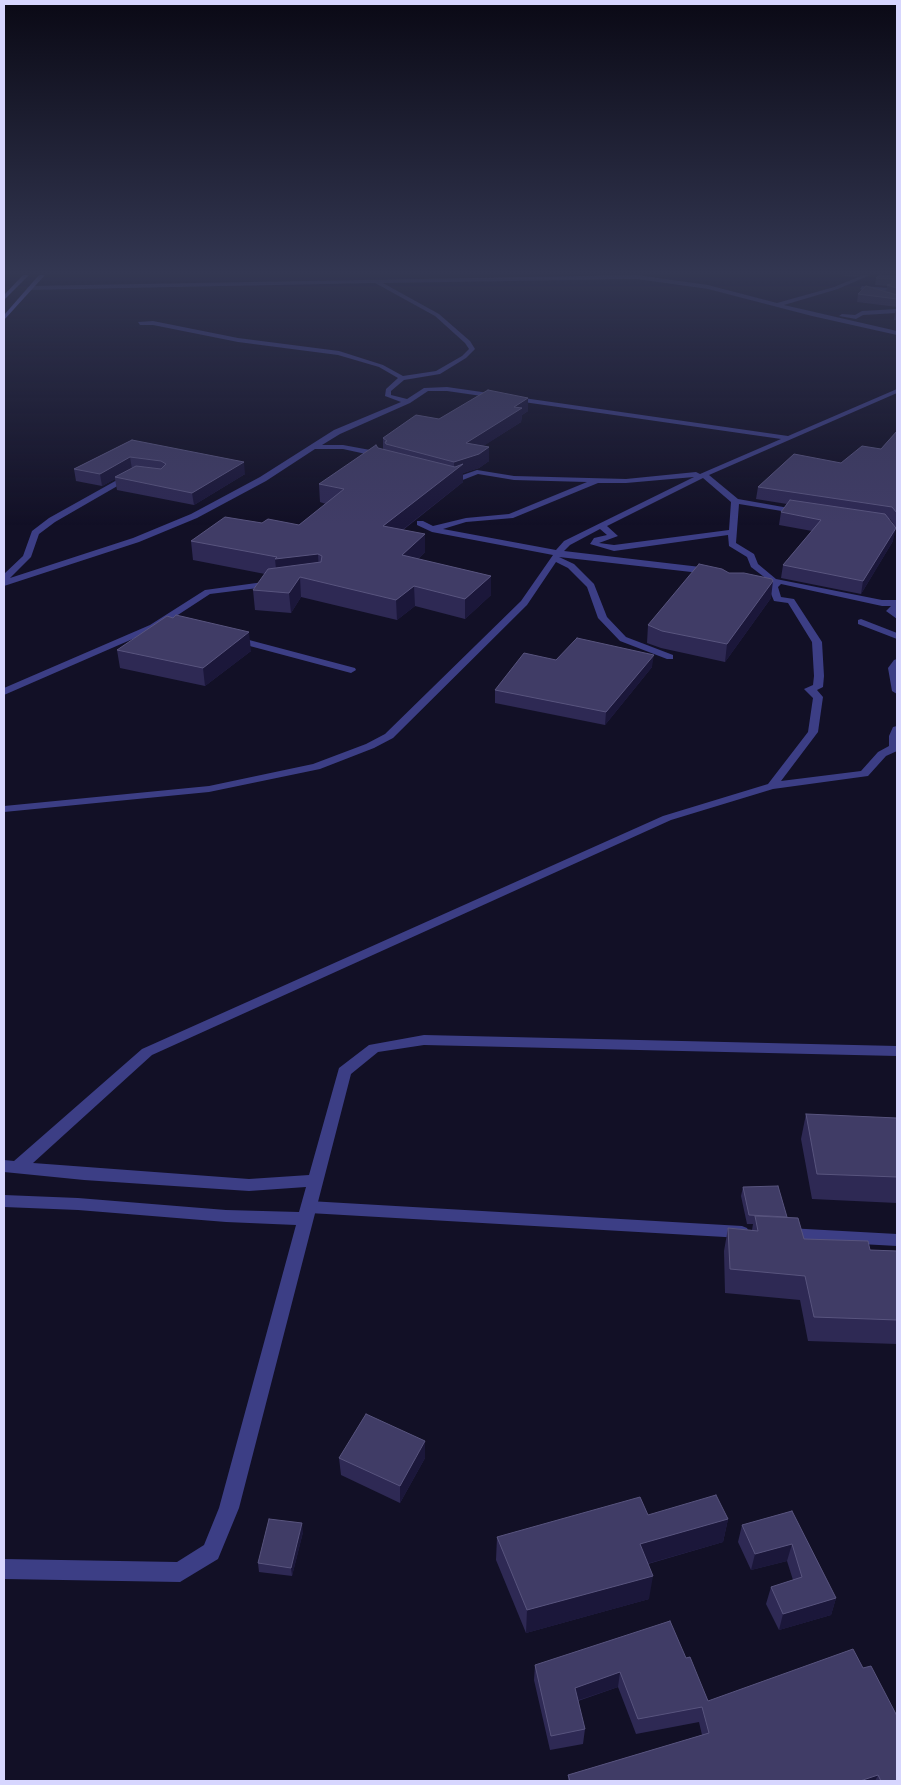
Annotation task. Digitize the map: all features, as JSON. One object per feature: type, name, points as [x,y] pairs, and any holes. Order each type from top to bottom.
[{"type":"street","points":[[356,358],[381,366],[402,378]]},
{"type":"street","points":[[408,402],[388,396],[388,390],[402,378],[438,373],[460,358]]},
{"type":"street","points":[[4,583],[136,540],[194,516],[263,479],[337,432],[408,402],[426,389],[447,389],[790,438]]},
{"type":"street","points":[[4,809],[209,789],[316,766],[370,746],[389,736],[524,603],[567,543],[706,474],[897,391]]},
{"type":"street","points":[[313,447],[343,447],[378,454],[382,462],[391,464]]},
{"type":"street","points":[[437,476],[455,481],[477,472],[514,478],[626,481],[706,474],[735,501],[810,513]]},
{"type":"street","points":[[4,578],[28,557],[35,533],[52,520],[136,473]]},
{"type":"street","points":[[432,529],[466,520],[510,516],[599,480]]},
{"type":"street","points":[[735,501],[732,544],[751,556],[754,565],[774,582],[777,599],[791,601],[817,642],[818,687],[809,689],[818,697],[812,732],[772,786]]},
{"type":"street","points":[[420,523],[432,529],[556,556],[720,573]]},
{"type":"street","points":[[601,526],[614,536],[598,540],[594,544],[614,548],[733,532]]},
{"type":"street","points":[[556,556],[571,566],[591,586],[603,618],[623,639],[670,657]]},
{"type":"street","points":[[745,580],[774,582],[882,603],[897,604]]},
{"type":"street","points":[[4,692],[149,628],[208,592],[282,583]]},
{"type":"street","points":[[897,604],[891,611],[897,616]]},
{"type":"street","points":[[861,622],[897,636]]},
{"type":"street","points":[[887,632],[897,624]]},
{"type":"street","points":[[149,628],[173,626]]},
{"type":"street","points":[[227,637],[352,670]]},
{"type":"street","points":[[897,662],[893,668],[897,691]]},
{"type":"street","points":[[11,1166],[147,1052],[667,818],[772,786],[864,774],[882,754],[896,748],[894,736],[897,729]]},
{"type":"street","points":[[4,1569],[180,1572],[211,1552],[229,1508],[344,1072],[374,1048],[424,1040],[897,1051]]},
{"type":"street","points":[[11,1166],[84,1174],[249,1186],[314,1180]]},
{"type":"street","points":[[4,1201],[78,1204],[226,1216],[307,1213]]},
{"type":"lane","points":[[307,1213],[758,1232]]},
{"type":"lane","points":[[778,1234],[897,1240]]},
{"type":"building","points":[[488,390],[528,398],[514,407],[522,408],[466,443],[489,447],[479,454],[454,462],[386,444],[385,442],[387,441],[383,438],[416,415],[439,419]]},
{"type":"building","points":[[897,431],[897,513],[892,507],[758,487],[794,454],[841,463],[862,446],[881,449]]},
{"type":"building","points":[[132,440],[244,462],[192,493],[115,477],[136,466],[161,469],[166,464],[161,461],[130,457],[100,474],[74,469]]},
{"type":"building","points":[[376,445],[378,448],[455,467],[463,464],[383,526],[425,534],[402,555],[491,576],[465,599],[414,586],[396,600],[300,577],[289,593],[253,590],[268,569],[321,562],[322,556],[318,554],[275,559],[277,557],[191,541],[225,517],[262,523],[268,519],[299,525],[344,489],[319,484]]},
{"type":"building","points":[[790,500],[885,514],[896,528],[863,581],[783,565],[821,520],[781,512]]},
{"type":"building","points":[[699,564],[722,569],[729,573],[744,573],[772,579],[773,581],[727,644],[662,631],[648,625]]},
{"type":"building","points":[[176,615],[249,632],[203,668],[117,650],[167,616],[173,618]]},
{"type":"building","points":[[577,638],[654,655],[606,712],[495,690],[524,653],[556,660]]},
{"type":"building","points":[[806,1114],[897,1118],[897,1177],[817,1174]]},
{"type":"building","points":[[778,1186],[787,1217],[749,1215],[743,1187]]},
{"type":"building","points":[[755,1216],[798,1218],[804,1239],[868,1241],[870,1250],[897,1251],[897,1320],[814,1317],[805,1276],[730,1269],[728,1228],[758,1231]]},
{"type":"building","points":[[366,1414],[425,1441],[400,1486],[339,1458]]},
{"type":"building","points":[[716,1495],[728,1519],[640,1544],[653,1576],[527,1610],[497,1537],[640,1497],[648,1515]]},
{"type":"building","points":[[792,1511],[836,1598],[783,1614],[771,1587],[802,1577],[792,1544],[755,1554],[742,1525]]},
{"type":"building","points":[[269,1519],[302,1523],[291,1568],[258,1563]]},
{"type":"building","points":[[670,1621],[686,1658],[690,1657],[708,1701],[853,1649],[863,1668],[871,1666],[897,1716],[897,1781],[881,1781],[878,1775],[860,1781],[570,1781],[568,1775],[709,1733],[702,1707],[638,1719],[620,1672],[575,1688],[585,1729],[551,1736],[535,1665]]}]
